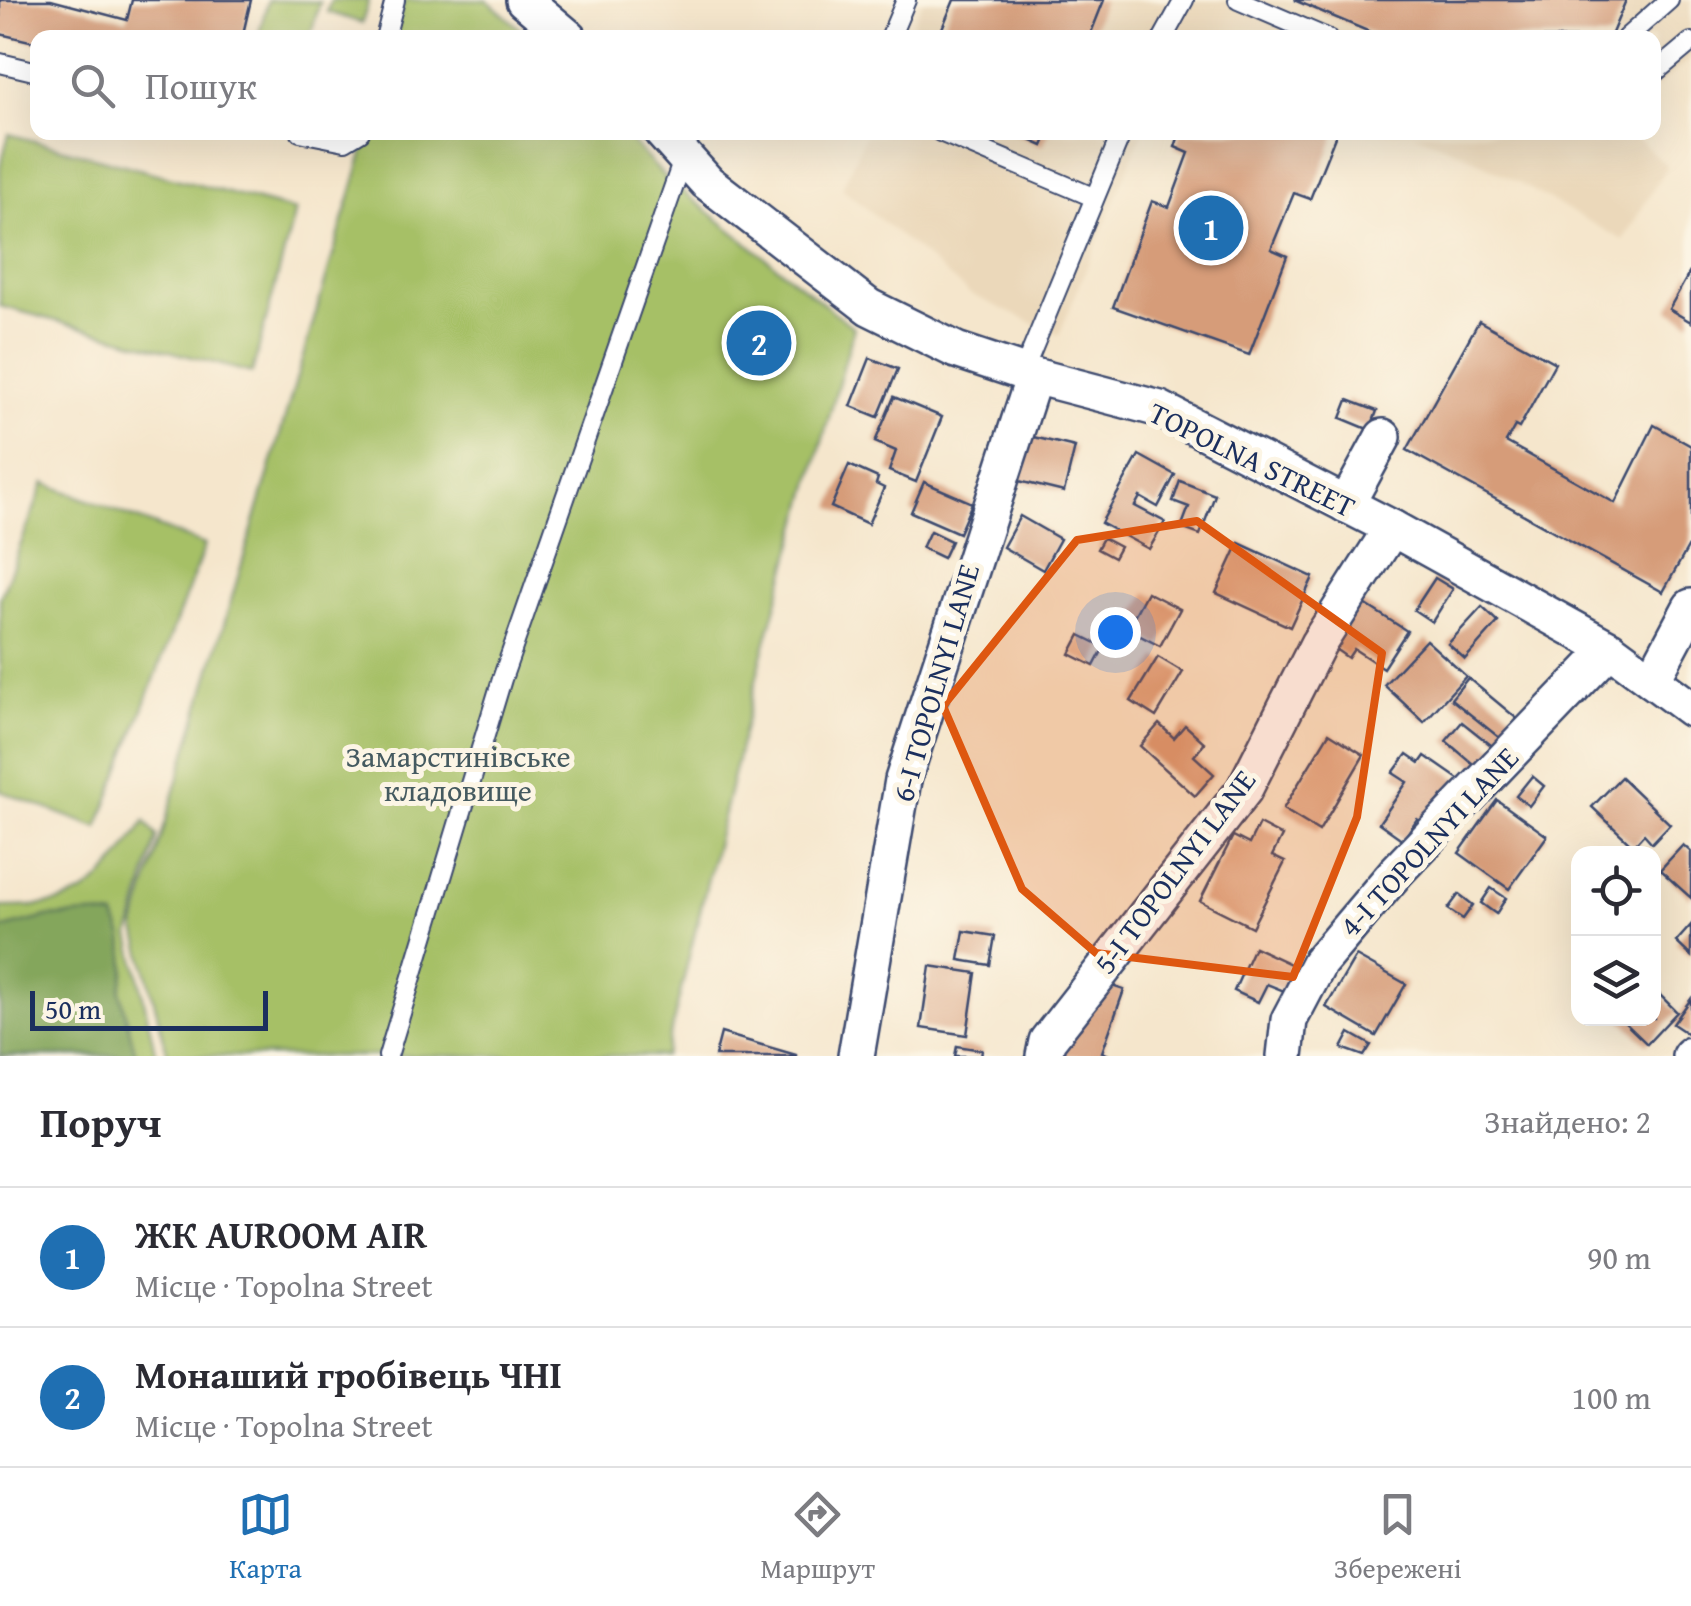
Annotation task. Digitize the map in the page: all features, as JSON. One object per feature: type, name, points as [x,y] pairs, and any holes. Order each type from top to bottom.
[{"type":"street","points":[[524,0],[560,30]]},
{"type":"street","name":"TOPOLNA STREET","points":[[673,145],[707,182],[869,307],[956,350],[1028,374],[1160,409],[1392,528],[1610,649],[1691,709]]},
{"type":"street","name":"6-I TOPOLNYI LANE","points":[[856,1056],[902,780],[1028,374]]},
{"type":"street","points":[[1346,505],[1383,437]]},
{"type":"street","name":"5-I TOPOLNYI LANE","points":[[1044,1056],[1048,1041],[1244,790],[1318,644],[1392,528]]},
{"type":"street","points":[[1652,680],[1691,607]]},
{"type":"street","name":"4-I TOPOLNYI LANE","points":[[1285,1056],[1289,1020],[1319,963],[1396,872],[1610,649]]},
{"type":"lane","points":[[387,30],[395,0]]},
{"type":"lane","points":[[893,30],[906,0]]},
{"type":"lane","points":[[1167,30],[1184,0]]},
{"type":"lane","points":[[1238,0],[1308,30]]},
{"type":"lane","points":[[1635,30],[1669,0]]},
{"type":"lane","points":[[1661,67],[1691,42]]},
{"type":"lane","points":[[0,62],[30,70]]},
{"type":"lane","points":[[959,140],[1094,198]]},
{"type":"lane","points":[[1028,374],[1119,140]]},
{"type":"lane","points":[[388,1056],[502,679],[673,145]]},
{"type":"highlighted area","points":[[1197,521],[1382,653],[1357,817],[1293,977],[1096,953],[1022,889],[943,706],[1077,540]]},
{"type":"shaded area","points":[[923,0],[1691,0],[1691,58],[1661,83],[1661,30],[910,30]]},
{"type":"shaded area","points":[[863,140],[1139,140],[1059,335],[970,294],[842,188]]},
{"type":"shaded area","points":[[1431,140],[1639,140],[1667,166],[1623,240],[1469,156]]},
{"type":"green space","points":[[268,0],[320,2],[312,30],[260,30]]},
{"type":"green space","points":[[331,0],[369,0],[362,23],[327,12]]},
{"type":"green space","points":[[404,0],[487,0],[522,30],[396,30]]},
{"type":"green space","points":[[9,134],[295,211],[252,373],[0,306],[0,167]]},
{"type":"green space","name":"Замарстинівське кладовище","points":[[367,140],[630,140],[666,178],[854,328],[762,656],[665,1056],[168,1056],[135,926]]},
{"type":"green space","points":[[44,483],[205,545],[98,828],[0,791],[0,599]]},
{"type":"green space","points":[[145,821],[157,836],[130,935],[156,1056],[0,1056],[0,907],[52,904],[88,890],[115,863]]},
{"type":"green space","points":[[47,917],[115,917],[123,937],[125,970],[120,991],[136,1056],[0,1056],[0,929]]},
{"type":"building","points":[[0,0],[51,0],[127,20],[132,0],[251,0],[244,30],[30,30],[30,41],[0,34]]},
{"type":"building","points":[[954,0],[1104,0],[1092,30],[941,30]]},
{"type":"building","points":[[1294,0],[1626,0],[1613,30],[1365,30]]},
{"type":"building","points":[[1177,140],[1334,140],[1310,199],[1294,193],[1271,249],[1287,256],[1249,355],[1113,307],[1152,201],[1169,207],[1189,153],[1175,147]]},
{"type":"building","points":[[1691,270],[1691,322],[1669,309]]},
{"type":"building","points":[[1479,321],[1555,363],[1519,428],[1515,426],[1506,442],[1615,503],[1654,425],[1691,446],[1691,542],[1663,592],[1407,450]]},
{"type":"building","points":[[870,358],[898,369],[878,417],[851,406]]},
{"type":"building","points":[[894,397],[942,417],[916,482],[889,471],[896,451],[875,442]]},
{"type":"building","points":[[1348,400],[1377,411],[1370,430],[1341,418]]},
{"type":"building","points":[[1025,435],[1075,447],[1064,492],[1015,480]]},
{"type":"building","points":[[1139,455],[1175,475],[1158,507],[1140,497],[1135,506],[1165,522],[1149,549],[1101,523]]},
{"type":"building","points":[[849,465],[878,478],[876,484],[884,488],[868,524],[831,507]]},
{"type":"building","points":[[1180,481],[1215,495],[1200,535],[1181,528],[1189,507],[1173,501]]},
{"type":"building","points":[[924,482],[972,503],[959,533],[911,512]]},
{"type":"building","points":[[1020,516],[1060,539],[1043,570],[1003,547]]},
{"type":"building","points":[[930,531],[951,541],[943,558],[922,548]]},
{"type":"building","points":[[1103,538],[1120,547],[1114,558],[1097,549]]},
{"type":"building","points":[[1239,543],[1313,577],[1290,627],[1216,593]]},
{"type":"building","points":[[1435,578],[1453,589],[1432,622],[1414,610]]},
{"type":"building","points":[[1147,592],[1180,609],[1160,646],[1127,629]]},
{"type":"building","points":[[1354,597],[1407,631],[1383,668],[1354,649],[1348,658],[1325,642]]},
{"type":"building","points":[[1482,607],[1498,622],[1465,659],[1448,644]]},
{"type":"building","points":[[1080,635],[1104,647],[1094,666],[1070,654]]},
{"type":"building","points":[[1426,640],[1466,676],[1424,722],[1384,685]]},
{"type":"building","points":[[1158,657],[1183,672],[1156,717],[1131,701]]},
{"type":"building","points":[[1468,678],[1527,727],[1511,747],[1451,699]]},
{"type":"building","points":[[1462,722],[1496,749],[1479,769],[1446,741]]},
{"type":"building","points":[[1159,724],[1174,738],[1185,725],[1205,743],[1194,756],[1214,774],[1195,796],[1140,746]]},
{"type":"building","points":[[1329,733],[1364,755],[1319,831],[1283,809]]},
{"type":"building","points":[[1407,754],[1420,763],[1425,756],[1464,783],[1451,802],[1442,796],[1423,823],[1417,819],[1403,840],[1379,823],[1407,782],[1393,773]]},
{"type":"building","points":[[1532,776],[1544,786],[1529,806],[1516,796]]},
{"type":"building","points":[[1621,777],[1670,824],[1652,843],[1644,834],[1633,846],[1592,807]]},
{"type":"building","points":[[1497,800],[1547,836],[1509,889],[1459,853]]},
{"type":"building","points":[[1259,824],[1282,836],[1272,856],[1285,862],[1252,927],[1200,901],[1233,836],[1249,844]]},
{"type":"building","points":[[1683,845],[1691,852],[1691,898],[1661,871]]},
{"type":"building","points":[[1491,888],[1506,898],[1496,914],[1481,903]]},
{"type":"building","points":[[1459,894],[1473,905],[1463,919],[1448,909]]},
{"type":"building","points":[[1691,925],[1691,956],[1676,942]]},
{"type":"building","points":[[964,931],[995,936],[990,965],[959,960]]},
{"type":"building","points":[[1254,947],[1295,966],[1284,991],[1267,984],[1258,1002],[1234,991]]},
{"type":"building","points":[[1356,956],[1406,984],[1376,1036],[1326,1007]]},
{"type":"building","points":[[930,966],[976,973],[967,1035],[921,1028]]},
{"type":"building","points":[[1097,981],[1124,990],[1102,1052],[1111,1056],[1061,1056],[1071,1025],[1081,1028]]},
{"type":"building","points":[[1661,996],[1677,1012],[1647,1044],[1628,1026],[1661,1026]]},
{"type":"building","points":[[1691,999],[1691,1036],[1673,1024]]},
{"type":"building","points":[[721,1033],[796,1055],[796,1056],[715,1056]]},
{"type":"building","points":[[1350,1033],[1371,1045],[1364,1056],[1342,1048]]},
{"type":"building","points":[[957,1046],[982,1050],[981,1056],[955,1056]]},
{"type":"place","name":"ЖК AUROOM AIR","points":[[1211,228]]},
{"type":"place","name":"Монаший гробівець ЧНІ","points":[[759,343]]}]
